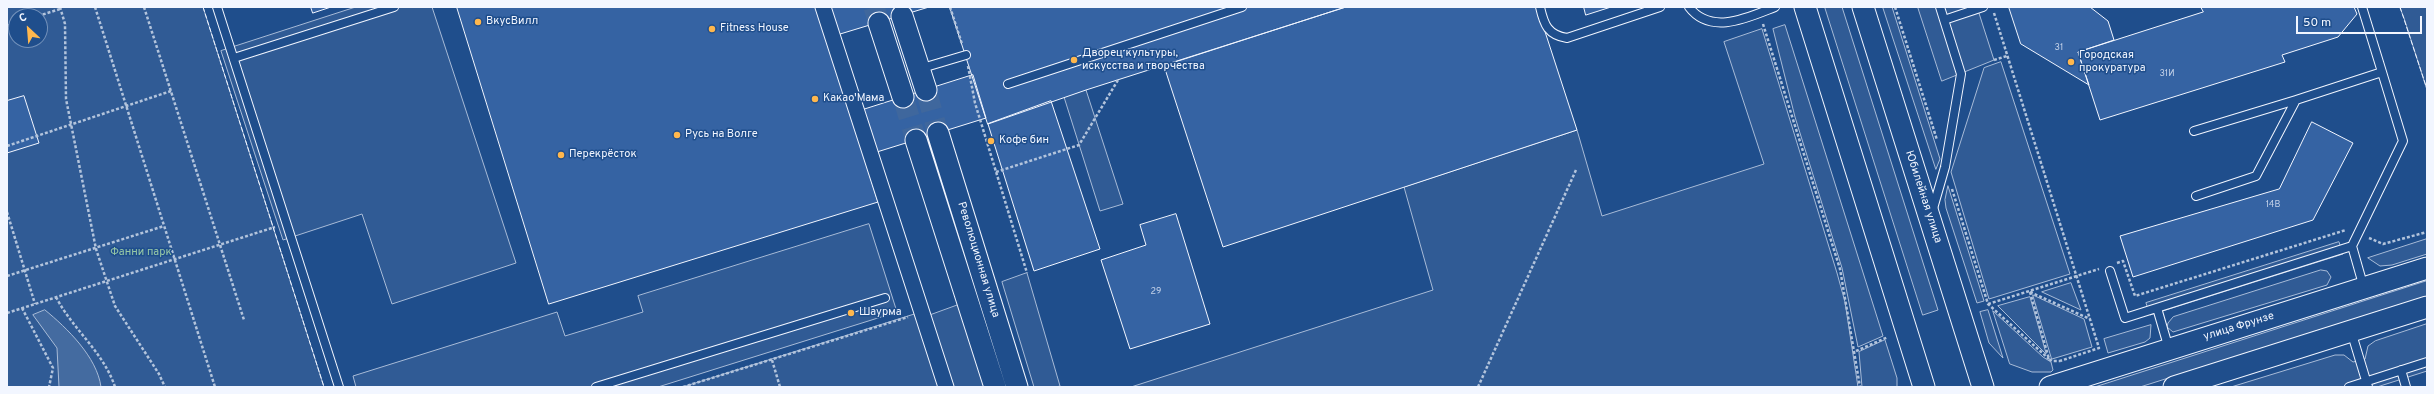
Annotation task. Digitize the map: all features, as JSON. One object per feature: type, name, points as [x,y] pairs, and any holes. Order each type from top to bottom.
[{"type":"main road","points":[[1805,7],[1924,387]]},
{"type":"main road","name":"Юбилейная улица","points":[[1863,7],[1983,387]]},
{"type":"main road","points":[[902,16],[926,90]]},
{"type":"main road","points":[[879,23],[903,97]]},
{"type":"main road","name":"Революционная улица","points":[[938,133],[1017,387]]},
{"type":"main road","name":"Революционная улица","points":[[916,140],[995,387]]},
{"type":"main road","name":"улица Фрунзе","points":[[2058,384],[2427,268]]},
{"type":"main road","points":[[2174,387],[2427,307]]},
{"type":"street","points":[[823,7],[946,387]]},
{"type":"lane","points":[[217,7],[339,387]]},
{"type":"lane","points":[[234,58],[383,9],[394,7]]},
{"type":"lane","points":[[1008,84],[1242,7]]},
{"type":"lane","points":[[1540,7],[1547,28],[1555,36],[1567,38],[1660,7]]},
{"type":"lane","points":[[1689,7],[1701,18],[1716,22],[1730,23],[1775,7]]},
{"type":"lane","points":[[1930,218],[1945,167],[1961,74],[1940,7]]},
{"type":"lane","points":[[1944,20],[1983,7]]},
{"type":"lane","points":[[2362,7],[2403,141],[2352,246],[2364,288]]},
{"type":"lane","points":[[919,69],[966,55]]},
{"type":"lane","points":[[2194,131],[2382,72]]},
{"type":"lane","points":[[2196,196],[2256,176],[2296,100]]},
{"type":"lane","points":[[2108,268],[2125,318],[2352,246]]},
{"type":"lane","points":[[596,387],[884,298]]},
{"type":"lane","points":[[2157,308],[2169,350]]},
{"type":"lane","points":[[2351,331],[2368,384]]},
{"type":"lane","points":[[2349,387],[2368,384],[2401,370],[2427,362]]},
{"type":"lane","points":[[2401,370],[2406,387]]},
{"type":"path","points":[[95,7],[215,387]]},
{"type":"path","points":[[144,7],[244,320]]},
{"type":"path","points":[[950,7],[966,55],[974,104],[1027,273]]},
{"type":"path","points":[[1992,7],[2076,276],[2099,348],[2060,361],[2052,361],[1988,304],[2030,292],[2076,276],[2108,268],[2123,261],[2135,296],[2349,229],[2383,244],[2427,232]]},
{"type":"path","points":[[48,12],[60,8],[65,24],[66,99],[95,248],[115,306],[159,374],[165,387]]},
{"type":"path","points":[[1760,13],[1840,269],[1856,351],[1860,387]]},
{"type":"path","points":[[1994,60],[2007,56]]},
{"type":"path","points":[[996,172],[1079,145],[1118,80]]},
{"type":"path","points":[[7,146],[171,91]]},
{"type":"path","points":[[1478,387],[1576,170]]},
{"type":"path","points":[[7,212],[34,304]]},
{"type":"path","points":[[7,313],[287,223]]},
{"type":"path","points":[[7,276],[164,226]]},
{"type":"path","points":[[2030,292],[2090,319]]},
{"type":"path","points":[[2030,292],[2049,359]]},
{"type":"path","points":[[56,297],[65,314],[91,343],[111,374],[115,387]]},
{"type":"path","points":[[22,308],[53,368],[50,386],[53,387]]},
{"type":"path","points":[[684,387],[922,312]]},
{"type":"path","points":[[684,387],[922,312]]},
{"type":"path","points":[[1856,351],[1888,337]]},
{"type":"path","points":[[772,360],[780,387]]},
{"type":"path","points":[[2058,384],[2060,361]]},
{"type":"shaded area","name":"Фанни парк","points":[[7,7],[203,7],[324,387],[7,387]]},
{"type":"shaded area","points":[[356,7],[432,7],[516,263],[392,304],[362,214],[283,240],[221,51]]},
{"type":"shaded area","points":[[1825,7],[1842,7],[1938,310],[1923,315]]},
{"type":"shaded area","points":[[1883,7],[1892,7],[1940,159],[1936,169]]},
{"type":"shaded area","points":[[1918,7],[1977,7],[1994,60],[1942,81]]},
{"type":"shaded area","points":[[2400,7],[2427,7],[2427,90],[2404,18]]},
{"type":"shaded area","points":[[1785,25],[1883,336],[1858,347],[1842,268],[1795,117],[1773,29]]},
{"type":"shaded area","points":[[1762,29],[1845,302],[1858,387],[1131,387],[1433,290],[1404,187],[1577,130],[1602,216],[1764,164],[1724,42]]},
{"type":"shaded area","points":[[2001,62],[2070,274],[1989,299],[1951,172],[1984,68]]},
{"type":"shaded area","points":[[1086,90],[1123,204],[1100,211],[1064,97]]},
{"type":"shaded area","points":[[1948,186],[1984,301],[1977,303],[1946,208],[1945,200]]},
{"type":"shaded area","points":[[869,224],[897,312],[658,387],[356,387],[353,376],[557,312],[565,336],[643,312],[638,296]]},
{"type":"shaded area","points":[[2427,239],[2427,254],[2392,265],[2380,266],[2368,258]]},
{"type":"shaded area","points":[[2339,242],[2343,254],[2150,315],[2146,303]]},
{"type":"shaded area","points":[[2321,270],[2327,271],[2331,277],[2327,285],[2173,332],[2167,327],[2168,323],[2173,317]]},
{"type":"shaded area","points":[[1027,273],[1060,386],[1034,387],[1002,282]]},
{"type":"shaded area","points":[[2427,281],[2427,296],[2140,387],[2095,387]]},
{"type":"shaded area","points":[[2071,283],[2081,310],[2042,292]]},
{"type":"shaded area","points":[[2033,295],[2084,319],[2092,347],[2052,359]]},
{"type":"shaded area","points":[[2030,297],[2046,353],[2046,354],[1998,306]]},
{"type":"shaded area","points":[[961,304],[987,387],[951,387],[928,316]]},
{"type":"shaded area","points":[[45,310],[80,344],[94,365],[101,387],[59,387],[57,348],[33,315]]},
{"type":"shaded area","points":[[1988,310],[2003,358],[1989,343],[1980,312]]},
{"type":"shaded area","points":[[1993,311],[2043,357],[2051,362],[2053,370],[2051,372],[2032,372],[2010,364]]},
{"type":"shaded area","points":[[922,312],[946,387],[683,387]]},
{"type":"shaded area","points":[[2427,324],[2427,371],[2377,387],[2231,387],[2335,355],[2344,355],[2353,362],[2365,359],[2368,346],[2375,341]]},
{"type":"shaded area","points":[[2151,325],[2150,338],[2145,342],[2108,353],[2104,339]]},
{"type":"shaded area","points":[[1885,340],[1897,378],[1897,387],[1862,387],[1859,352]]},
{"type":"building","points":[[311,7],[331,7],[313,13]]},
{"type":"building","name":"Русь на Волге","points":[[457,7],[817,7],[878,202],[549,304]]},
{"type":"building","points":[[817,7],[929,7],[827,38]]},
{"type":"building","name":"Дворец культуры, искусства и творчества","points":[[950,7],[1346,7],[1086,90],[988,124]]},
{"type":"building","points":[[1346,7],[1537,7],[1577,130],[1223,247],[1164,66]]},
{"type":"building","points":[[1584,7],[1611,7],[1586,15]]},
{"type":"building","points":[[2009,7],[2090,7],[2108,21],[2114,40],[2078,52],[2089,85],[2021,44]]},
{"type":"building","points":[[2201,7],[2354,7],[2357,14],[2338,37],[2282,55],[2285,62],[2100,120],[2078,52],[2203,12]]},
{"type":"building","points":[[973,75],[986,118],[864,156],[850,114]]},
{"type":"building","points":[[24,96],[39,143],[7,153],[7,101]]},
{"type":"building","points":[[1051,101],[1100,249],[1034,271],[988,124]]},
{"type":"building","points":[[2312,122],[2353,143],[2313,220],[2133,277],[2120,236],[2279,189]]},
{"type":"building","points":[[1176,214],[1210,324],[1130,349],[1101,260],[1146,245],[1140,225]]},
{"type":"tunnel","points":[[874,7],[879,23]]},
{"type":"tunnel","points":[[926,90],[938,133]]},
{"type":"tunnel","points":[[903,97],[916,140]]},
{"type":"fence","points":[[203,7],[324,387]]},
{"type":"fence","points":[[2400,7],[2427,89]]},
{"type":"place","name":"ВкусВилл","points":[[478,22]]},
{"type":"place","name":"Fitness House","points":[[712,29]]},
{"type":"place","name":"Дворец культуры, искусства и творчества","points":[[1074,60]]},
{"type":"place","name":"Городская прокуратура","points":[[2071,62]]},
{"type":"place","name":"Какао'Мама","points":[[815,99]]},
{"type":"place","name":"Русь на Волге","points":[[677,135]]},
{"type":"place","name":"Кофе бин","points":[[991,141]]},
{"type":"place","name":"Перекрёсток","points":[[561,155]]},
{"type":"place","name":"Шаурма","points":[[851,313]]}]
